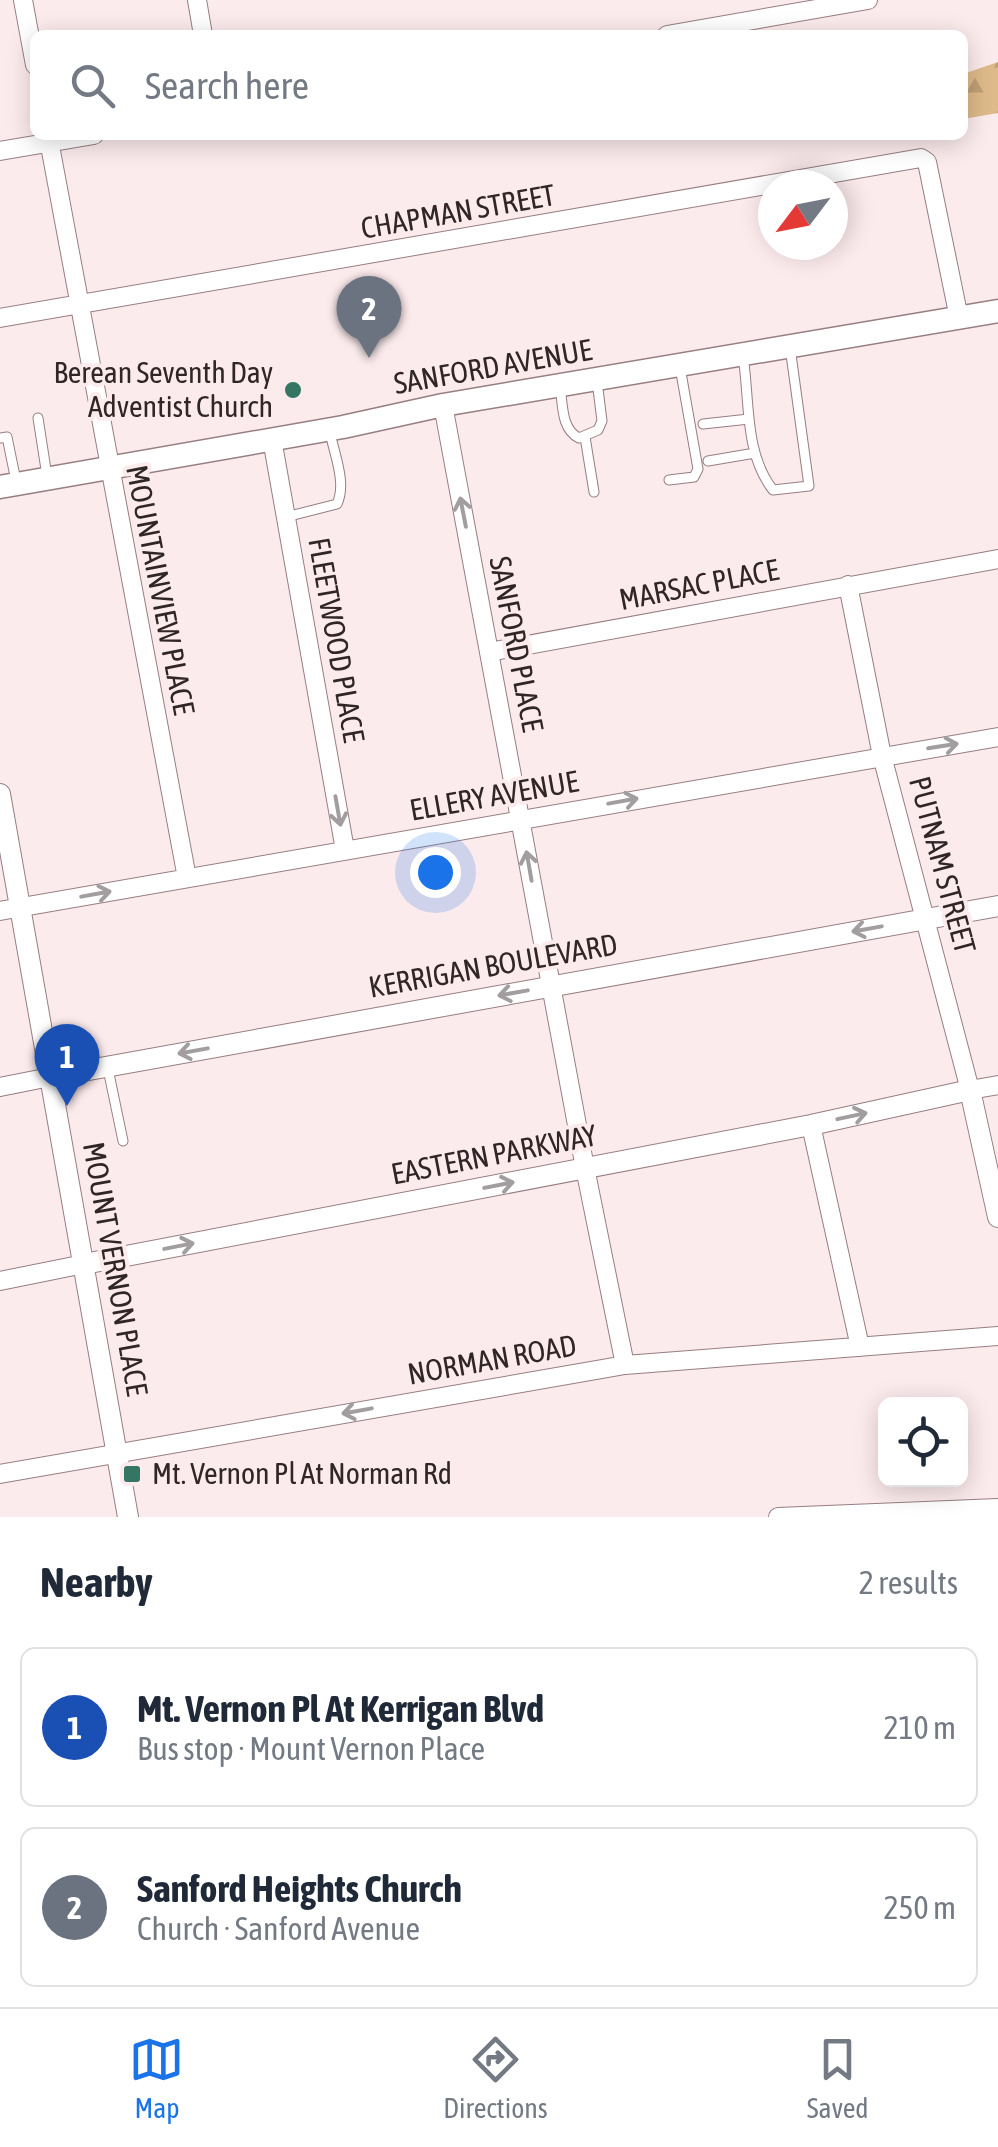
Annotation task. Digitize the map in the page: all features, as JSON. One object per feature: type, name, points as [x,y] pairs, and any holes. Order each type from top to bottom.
[{"type":"main road","name":"SANFORD AVENUE","points":[[8,486],[443,405],[998,310]]},
{"type":"street","points":[[23,0],[30,38]]},
{"type":"street","points":[[198,0],[202,30]]},
{"type":"street","points":[[696,30],[868,0]]},
{"type":"street","points":[[0,151],[44,140]]},
{"type":"street","name":"MOUNTAINVIEW PLACE","points":[[48,140],[187,878]]},
{"type":"street","name":"CHAPMAN STREET","points":[[0,318],[924,159],[959,318]]},
{"type":"street","name":"SANFORD PLACE","points":[[443,405],[585,1168],[626,1365]]},
{"type":"street","name":"FLEETWOOD PLACE","points":[[272,439],[345,850]]},
{"type":"street","name":"MARSAC PLACE","points":[[489,652],[998,559]]},
{"type":"street","name":"PUTNAM STREET","points":[[848,585],[882,756],[927,918],[998,1217]]},
{"type":"street","name":"ELLERY AVENUE","points":[[10,909],[998,737]]},
{"type":"street","name":"MOUNT VERNON PLACE","points":[[0,794],[10,909],[50,1076],[128,1517]]},
{"type":"street","name":"KERRIGAN BOULEVARD","points":[[0,1087],[998,906]]},
{"type":"street","name":"EASTERN PARKWAY","points":[[0,1281],[811,1125],[998,1085]]},
{"type":"street","points":[[811,1125],[860,1347]]},
{"type":"street","name":"NORMAN ROAD","points":[[0,1474],[626,1365],[998,1336]]},
{"type":"street","points":[[778,1517],[998,1508]]},
{"type":"lane","points":[[743,356],[749,419],[763,477],[773,490],[808,486],[790,348]]},
{"type":"lane","points":[[669,480],[694,477],[698,469],[680,367]]},
{"type":"lane","points":[[560,385],[570,434],[585,437],[598,430],[602,421],[596,379]]},
{"type":"lane","points":[[38,418],[48,479]]},
{"type":"lane","points":[[703,424],[749,419]]},
{"type":"lane","points":[[286,517],[337,504],[341,496],[330,429]]},
{"type":"lane","points":[[0,438],[7,436],[8,486]]},
{"type":"lane","points":[[585,437],[594,492]]},
{"type":"lane","points":[[708,461],[755,453]]},
{"type":"lane","points":[[107,1066],[123,1141]]},
{"type":"green space","points":[[998,62],[998,113],[968,118],[968,72]]},
{"type":"place","name":"Sanford Heights Church","points":[[369,358]]},
{"type":"place","name":"Berean Seventh Day Adventist Church","points":[[293,390]]},
{"type":"place","name":"Mt. Vernon Pl At Kerrigan Blvd","points":[[67,1106]]},
{"type":"place","name":"Mt. Vernon Pl At Norman Rd","points":[[132,1474]]}]
